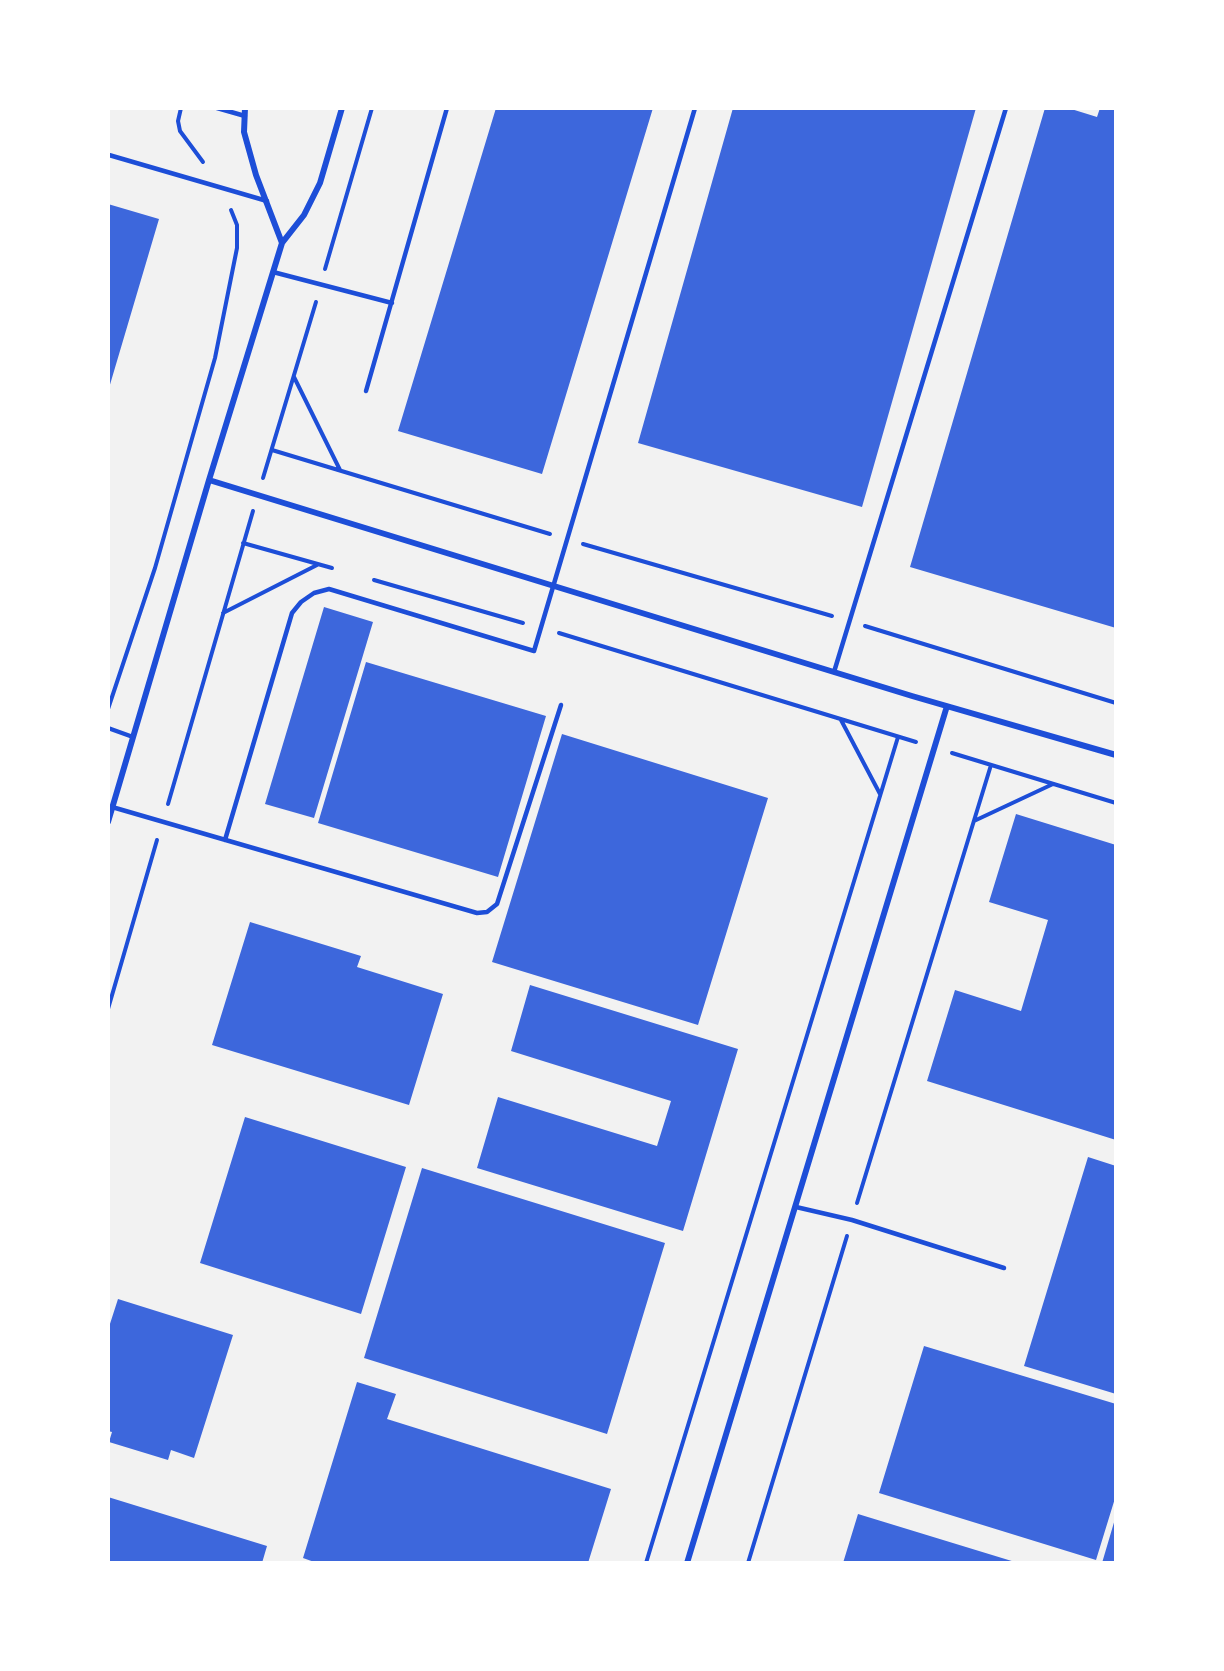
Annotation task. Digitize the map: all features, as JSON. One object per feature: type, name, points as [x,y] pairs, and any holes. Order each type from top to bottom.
[{"type":"street","points":[[245,108],[244,132],[256,175],[282,243]]},
{"type":"street","points":[[108,822],[282,243],[304,214],[320,183],[342,108]]},
{"type":"street","points":[[209,480],[834,672],[1116,755]]},
{"type":"street","points":[[687,1563],[947,706]]},
{"type":"lane","points":[[217,108],[244,116]]},
{"type":"lane","points":[[366,392],[447,108]]},
{"type":"lane","points":[[225,840],[292,613],[301,602],[314,593],[329,589],[534,651],[695,108]]},
{"type":"lane","points":[[834,672],[1006,108]]},
{"type":"lane","points":[[109,155],[267,201]]},
{"type":"lane","points":[[273,272],[392,303]]},
{"type":"lane","points":[[112,807],[477,913],[487,912],[497,904],[561,705]]},
{"type":"lane","points":[[108,728],[133,737]]},
{"type":"lane","points":[[796,1207],[852,1220],[1004,1268]]},
{"type":"path","points":[[108,709],[155,568],[215,358],[237,248],[237,225],[221,188],[180,131],[178,121],[181,108]]},
{"type":"path","points":[[108,1009],[372,108]]},
{"type":"path","points":[[294,377],[340,471]]},
{"type":"path","points":[[272,450],[1116,703]]},
{"type":"path","points":[[243,543],[340,571]]},
{"type":"path","points":[[223,613],[318,564]]},
{"type":"path","points":[[373,580],[541,628],[1116,803]]},
{"type":"path","points":[[841,720],[881,795]]},
{"type":"path","points":[[646,1563],[898,737]]},
{"type":"path","points":[[747,1563],[991,765]]},
{"type":"path","points":[[974,821],[1053,784]]},
{"type":"building","points":[[496,108],[653,108],[542,474],[398,431]]},
{"type":"building","points":[[733,108],[976,108],[862,507],[638,443]]},
{"type":"building","points":[[1045,108],[1068,108],[1097,117],[1100,108],[1116,108],[1116,628],[910,567]]},
{"type":"building","points":[[108,204],[159,219],[109,388],[108,388]]},
{"type":"building","points":[[324,607],[373,622],[314,818],[265,804]]},
{"type":"building","points":[[366,662],[546,716],[498,877],[318,823]]},
{"type":"building","points":[[562,734],[768,798],[698,1025],[492,962]]},
{"type":"building","points":[[1016,814],[1116,845],[1116,1140],[927,1081],[955,990],[1021,1011],[1048,920],[989,902]]},
{"type":"building","points":[[250,922],[361,956],[357,967],[443,994],[409,1105],[212,1045]]},
{"type":"building","points":[[530,985],[738,1049],[683,1231],[477,1168],[498,1097],[657,1146],[671,1101],[511,1051]]},
{"type":"building","points":[[245,1117],[406,1167],[361,1314],[200,1263]]},
{"type":"building","points":[[1088,1157],[1116,1166],[1116,1394],[1024,1366]]},
{"type":"building","points":[[422,1168],[665,1243],[607,1434],[364,1358]]},
{"type":"building","points":[[118,1299],[233,1335],[194,1458],[171,1450],[168,1460],[109,1442],[112,1432],[108,1431],[108,1330]]},
{"type":"building","points":[[924,1346],[1116,1404],[1116,1495],[1096,1560],[879,1493]]},
{"type":"building","points":[[357,1382],[396,1394],[387,1419],[611,1489],[588,1563],[317,1563],[303,1558]]},
{"type":"building","points":[[108,1497],[267,1546],[262,1563],[108,1563]]},
{"type":"building","points":[[858,1514],[1015,1562],[843,1563]]},
{"type":"building","points":[[1115,1519],[1116,1563],[1102,1563]]}]
